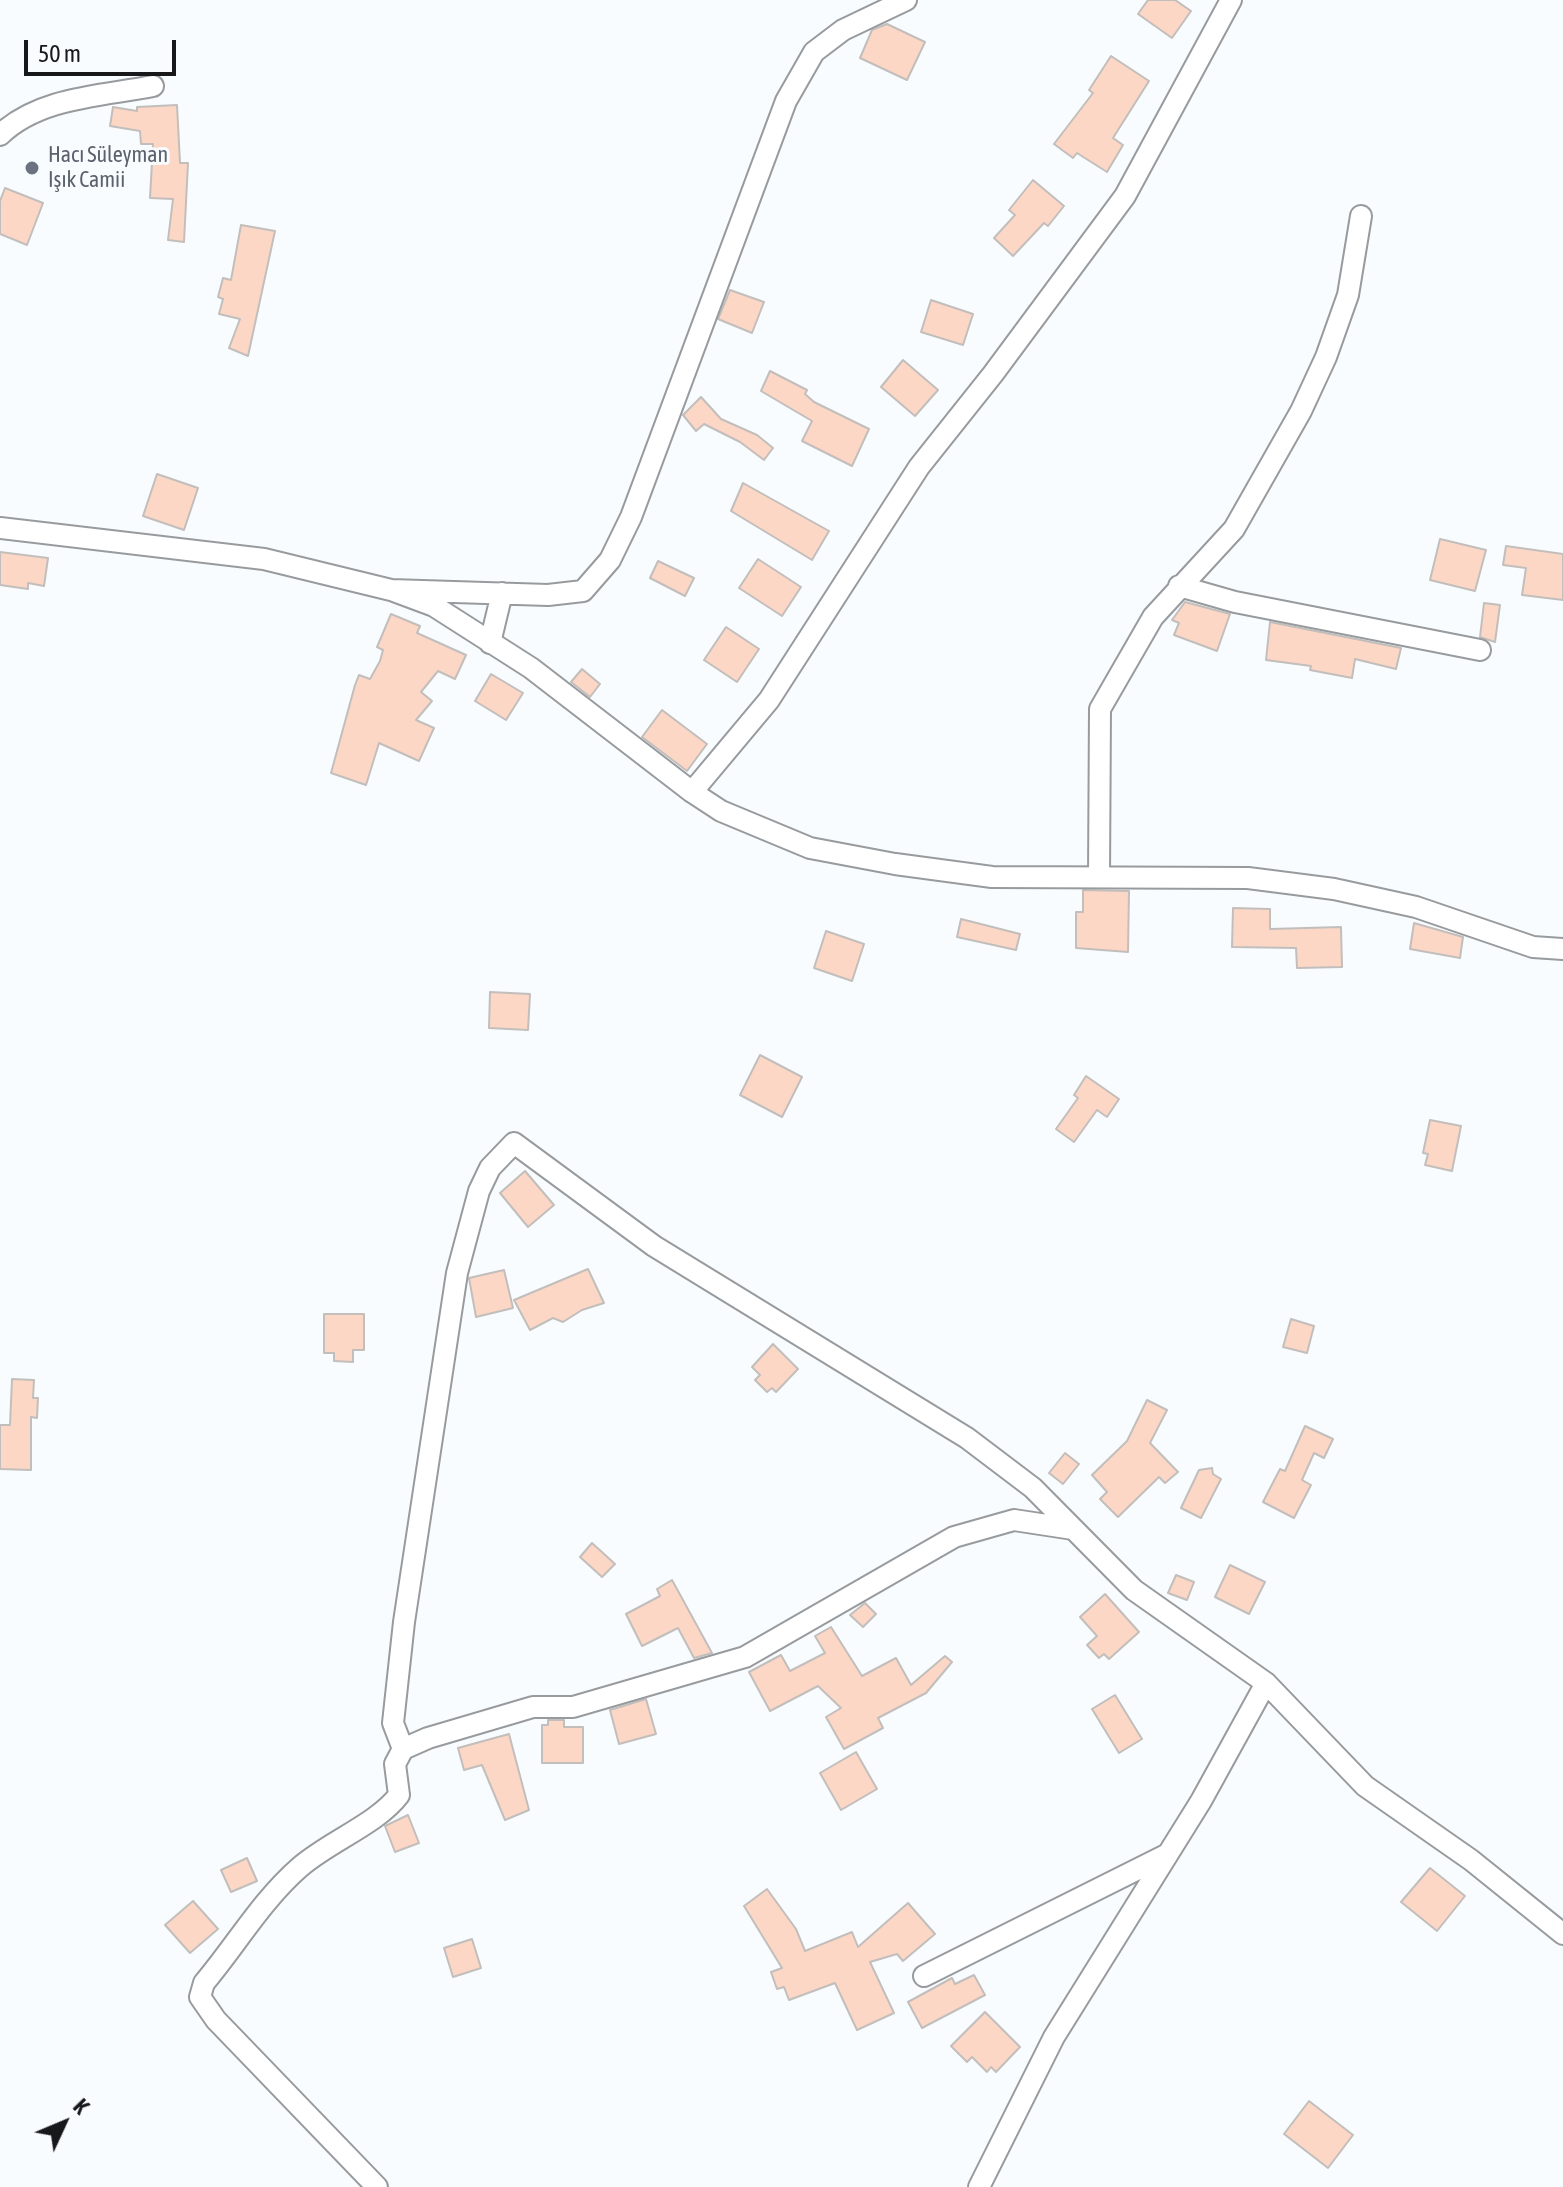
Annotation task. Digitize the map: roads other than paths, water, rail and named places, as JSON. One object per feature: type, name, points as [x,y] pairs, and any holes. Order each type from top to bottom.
[{"type":"street","points":[[391,590],[548,595],[583,591],[610,560],[664,436],[786,101],[814,52],[843,30],[906,0]]},
{"type":"street","points":[[692,792],[769,700],[919,467],[993,374],[1125,196],[1231,0]]},
{"type":"street","points":[[0,135],[22,116],[47,107],[153,86]]},
{"type":"street","points":[[1099,877],[1100,709],[1153,617],[1234,529],[1301,411],[1326,357],[1348,295],[1361,216]]},
{"type":"street","points":[[0,528],[264,559],[391,590],[434,606],[531,668],[721,811],[810,848],[992,877],[1248,878],[1334,889],[1416,907],[1533,947],[1563,949]]},
{"type":"street","points":[[1179,586],[1235,602],[1480,650]]},
{"type":"street","points":[[490,643],[502,593]]},
{"type":"street","points":[[403,1749],[393,1723],[404,1622],[437,1418],[451,1301],[479,1191],[490,1168],[514,1143],[522,1145],[654,1246],[967,1438],[1033,1488],[1134,1590],[1266,1683],[1365,1786],[1471,1860],[1563,1934]]},
{"type":"street","points":[[377,2187],[216,2020],[200,1997],[204,1983],[261,1909],[299,1867],[363,1822],[386,1813],[399,1795],[395,1764],[403,1749],[428,1738],[533,1707],[573,1707],[745,1657],[954,1537],[1014,1520],[1073,1529]]},
{"type":"street","points":[[979,2187],[1054,2037],[1168,1854],[1266,1683]]},
{"type":"street","points":[[924,1976],[1168,1854]]},
{"type":"place","name":"Hacı Süleyman Işık Camii","points":[[32,168]]}]
